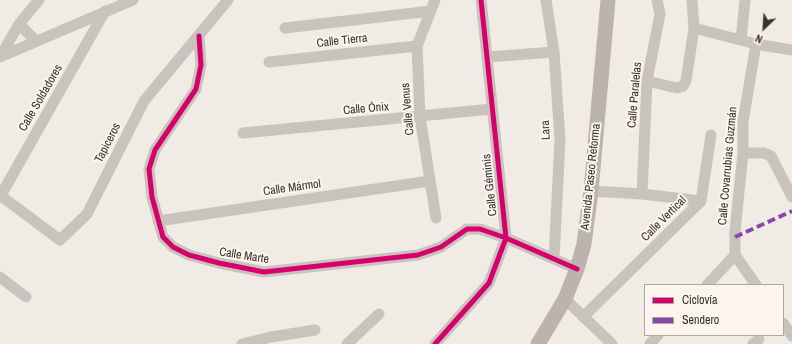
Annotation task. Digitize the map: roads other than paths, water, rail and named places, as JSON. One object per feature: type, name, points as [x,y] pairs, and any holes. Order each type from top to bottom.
[{"type":"main road","name":"Avenida Paseo Reforma","points":[[538,344],[564,299],[577,269],[584,244],[591,191],[608,0]]},
{"type":"street","points":[[0,57],[19,24],[39,0]]},
{"type":"street","points":[[0,57],[133,0]]},
{"type":"street","name":"Tapiceros","points":[[0,197],[60,240],[87,214],[144,101],[228,0]]},
{"type":"street","name":"Calle Venus","points":[[435,0],[417,46],[420,117],[436,218]]},
{"type":"street","name":"Calle Géminis","points":[[435,344],[490,283],[506,238],[481,0]]},
{"type":"street","name":"Lara","points":[[546,0],[554,52],[560,140],[554,258]]},
{"type":"street","name":"Calle Paralelas","points":[[642,194],[647,82],[660,14],[657,0]]},
{"type":"street","points":[[647,82],[678,88],[683,86],[686,81],[694,28],[692,0]]},
{"type":"street","points":[[741,40],[745,0]]},
{"type":"street","points":[[285,28],[431,11]]},
{"type":"street","name":"Calle Soldadores","points":[[0,197],[105,12]]},
{"type":"street","points":[[19,24],[36,41]]},
{"type":"street","points":[[694,28],[756,44],[792,50]]},
{"type":"street","name":"Calle Marte","points":[[199,36],[201,65],[196,88],[155,150],[149,169],[152,197],[163,237],[173,248],[189,255],[219,263],[264,272],[418,255],[441,247],[467,229],[480,229],[506,238],[577,269]]},
{"type":"street","name":"Calle Covarrubias Guzmán","points":[[735,255],[735,231],[744,154],[743,122],[756,44]]},
{"type":"street","name":"Calle Tierra","points":[[269,62],[417,46]]},
{"type":"street","points":[[488,57],[554,52]]},
{"type":"street","name":"Calle Ónix","points":[[243,133],[492,109]]},
{"type":"street","points":[[701,201],[711,135]]},
{"type":"street","points":[[744,154],[764,153],[771,156],[792,197]]},
{"type":"street","name":"Calle Mármol","points":[[158,220],[430,181]]},
{"type":"street","name":"Calle Vertical","points":[[591,191],[642,194],[701,201]]},
{"type":"street","name":"Calle Vertical","points":[[583,317],[701,201]]},
{"type":"street","points":[[707,284],[735,255],[755,284]]},
{"type":"street","points":[[0,276],[26,298]]},
{"type":"street","points":[[564,299],[612,344]]},
{"type":"street","points":[[347,344],[379,314]]},
{"type":"street","points":[[784,324],[792,336]]},
{"type":"street","points":[[242,344],[271,337],[315,330]]},
{"type":"street","points":[[650,344],[657,336]]}]
